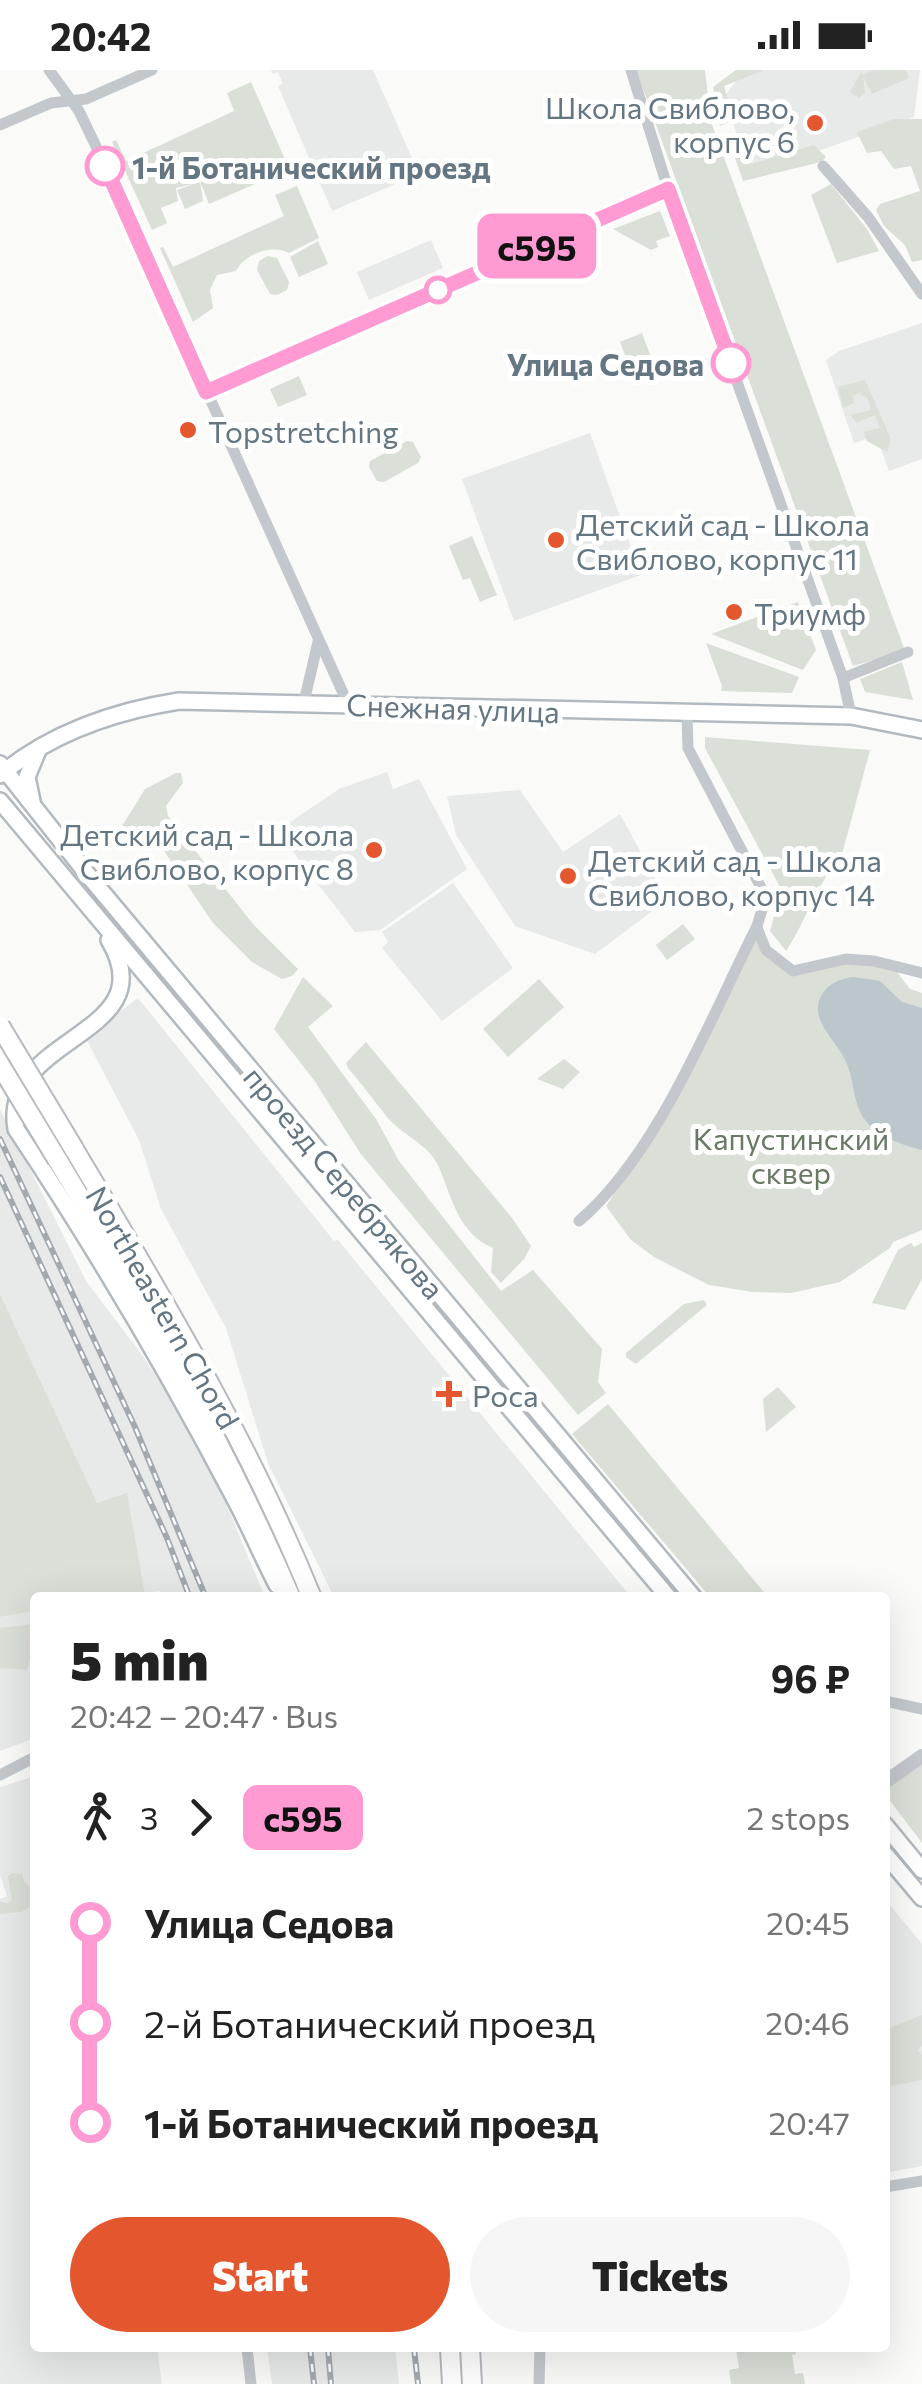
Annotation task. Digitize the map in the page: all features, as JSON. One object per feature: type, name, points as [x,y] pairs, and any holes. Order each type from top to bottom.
[{"type":"main road","name":"Снежная улица","points":[[2,770],[38,748],[108,717],[161,704],[204,700],[851,716],[922,730]]},
{"type":"main road","points":[[38,748],[26,781],[40,817]]},
{"type":"main road","name":"проезд Серебрякова","points":[[2,770],[689,1592]]},
{"type":"main road","name":"проезд Серебрякова","points":[[2,805],[664,1592]]},
{"type":"main road","points":[[93,912],[114,947],[120,968],[119,988],[99,1015],[28,1067],[14,1086],[11,1114],[168,1377],[284,1592]]},
{"type":"main road","name":"Northeastern Chord","points":[[0,1026],[174,1316],[240,1442],[309,1592]]},
{"type":"main road","name":"Northeastern Chord","points":[[0,1065],[182,1372],[230,1464],[284,1592]]},
{"type":"main road","points":[[890,1831],[922,1870]]},
{"type":"main road","points":[[890,1860],[922,1898]]},
{"type":"main road","points":[[450,2352],[452,2384]]},
{"type":"main road","points":[[470,2352],[472,2384]]},
{"type":"street","points":[[49,70],[79,112],[94,142],[348,704]]},
{"type":"street","points":[[0,125],[42,106],[86,99],[152,70]]},
{"type":"street","points":[[631,70],[668,189],[843,678],[851,716]]},
{"type":"street","points":[[823,166],[868,217],[922,294]]},
{"type":"street","points":[[206,392],[668,189]]},
{"type":"street","points":[[304,702],[318,638]]},
{"type":"street","points":[[843,678],[908,652]]},
{"type":"street","points":[[578,1221],[605,1198],[662,1114],[757,926],[766,897],[688,748],[687,714]]},
{"type":"street","points":[[757,926],[762,945],[793,971],[846,960],[874,961],[922,973]]},
{"type":"street","points":[[890,1702],[922,1709]]},
{"type":"street","points":[[890,1778],[922,1756]]},
{"type":"street","points":[[0,1775],[30,1760]]},
{"type":"street","points":[[890,2185],[922,2181]]},
{"type":"street","points":[[248,2352],[251,2384]]},
{"type":"street","points":[[539,2384],[540,2352]]},
{"type":"shaded area","points":[[271,70],[373,70],[419,174],[332,211],[278,86],[283,84],[278,72],[273,74]]},
{"type":"shaded area","name":"Школа Свиблово, корпус 6","points":[[920,70],[914,117],[751,175],[724,97],[742,73]]},
{"type":"shaded area","points":[[431,240],[443,268],[369,300],[357,272]]},
{"type":"shaded area","points":[[922,323],[922,459],[889,471],[876,436],[854,443],[826,360],[839,351]]},
{"type":"shaded area","name":"Детский сад - Школа Свиблово, корпус 11","points":[[590,433],[641,575],[514,621],[462,479]]},
{"type":"shaded area","name":"Детский сад - Школа Свиблово, корпус 8","points":[[387,772],[393,789],[419,779],[467,869],[380,930],[355,932],[277,831],[339,789]]},
{"type":"shaded area","name":"Детский сад - Школа Свиблово, корпус 14","points":[[520,790],[563,852],[620,814],[667,900],[595,954],[515,926],[456,835],[447,796]]},
{"type":"shaded area","points":[[453,883],[513,968],[442,1021],[382,948],[388,942],[382,932]]},
{"type":"shaded area","points":[[854,977],[880,981],[902,1002],[922,1008],[922,1150],[890,1139],[866,1121],[843,1055],[820,1019],[820,999],[826,989],[839,980]]},
{"type":"shaded area","points":[[138,998],[334,1241],[338,1240],[627,1592],[332,1592],[268,1463],[226,1328],[161,1209],[139,1140],[85,1037]]},
{"type":"shaded area","points":[[0,1109],[86,1281],[140,1352],[201,1444],[263,1592],[145,1592],[127,1494],[97,1504],[0,1294]]},
{"type":"shaded area","points":[[30,1612],[30,1740],[0,1751],[0,1617]]},
{"type":"shaded area","points":[[30,1778],[30,2352],[158,2352],[162,2384],[0,2384],[0,1899],[7,1896],[0,1875],[0,1787]]},
{"type":"shaded area","points":[[890,1905],[922,1944],[922,2166],[890,2172]]},
{"type":"shaded area","points":[[268,2352],[395,2352],[399,2384],[272,2384]]},
{"type":"green space","points":[[636,70],[705,70],[711,122],[904,648],[901,652],[853,666]]},
{"type":"green space","points":[[736,70],[764,70],[724,86],[734,120],[720,126],[713,87]]},
{"type":"green space","points":[[862,70],[862,75],[874,70],[906,70],[909,78],[872,94],[863,76],[865,93],[859,98],[850,92]]},
{"type":"green space","points":[[251,82],[291,173],[283,177],[278,168],[254,179],[255,184],[209,204],[200,181],[203,201],[185,209],[177,190],[194,184],[176,188],[178,201],[161,208],[167,223],[152,230],[112,142],[116,140],[126,161],[234,111],[227,93]]},
{"type":"green space","points":[[894,119],[922,119],[922,260],[912,262],[905,245],[884,226],[876,210],[880,204],[920,191],[911,166],[894,169],[881,151],[867,153],[857,132]]},
{"type":"green space","points":[[739,132],[752,164],[814,145],[826,157],[821,162],[743,181],[727,135]]},
{"type":"green space","points":[[831,184],[867,229],[879,251],[837,263],[811,195]]},
{"type":"green space","points":[[297,186],[319,238],[289,253],[275,249],[260,252],[246,259],[236,271],[217,275],[210,290],[213,308],[193,322],[160,248],[163,247],[173,267],[284,216],[275,195]]},
{"type":"green space","points":[[660,211],[670,236],[656,241],[658,247],[651,250],[613,229]]},
{"type":"green space","points":[[318,241],[328,264],[299,277],[290,257]]},
{"type":"green space","points":[[268,256],[277,258],[289,282],[287,290],[277,295],[270,294],[257,270],[259,261]]},
{"type":"green space","points":[[642,333],[652,360],[630,368],[620,342]]},
{"type":"green space","points":[[299,376],[307,395],[278,407],[270,389]]},
{"type":"green space","points":[[865,380],[891,439],[887,452],[867,441],[864,432],[880,428],[875,415],[856,423],[851,415],[871,410],[868,399],[859,393],[853,396],[854,403],[843,408],[838,387]]},
{"type":"green space","points":[[407,441],[413,442],[421,457],[418,463],[384,482],[377,481],[370,461]]},
{"type":"green space","points":[[472,536],[497,595],[480,602],[470,578],[463,580],[449,546]]},
{"type":"green space","points":[[798,602],[816,650],[803,670],[711,634]]},
{"type":"green space","points":[[706,643],[799,677],[792,693],[721,691]]},
{"type":"green space","points":[[902,662],[913,700],[865,692],[860,679]]},
{"type":"green space","points":[[705,737],[870,750],[841,858],[825,879],[786,951],[770,931],[779,885],[705,748]]},
{"type":"green space","points":[[181,773],[183,783],[166,806],[168,816],[253,924],[298,969],[292,976],[282,979],[252,962],[213,923],[162,848],[124,831],[122,826],[145,789]]},
{"type":"green space","points":[[683,924],[695,939],[667,960],[656,945]]},
{"type":"green space","name":"Капустинский сквер","points":[[754,938],[784,970],[852,962],[894,968],[910,989],[922,993],[922,1230],[893,1242],[840,1282],[791,1293],[709,1285],[654,1257],[631,1240],[606,1206],[665,1117]]},
{"type":"green space","points":[[303,977],[333,1006],[308,1027],[376,1119],[399,1161],[501,1291],[533,1270],[602,1349],[598,1382],[606,1393],[578,1415],[360,1153],[314,1080],[274,1029]]},
{"type":"green space","points":[[539,979],[564,1007],[508,1057],[483,1029]]},
{"type":"green space","points":[[366,1042],[531,1246],[501,1283],[491,1272],[493,1248],[463,1223],[433,1157],[387,1117],[348,1068],[346,1063]]},
{"type":"green space","points":[[564,1059],[580,1072],[563,1089],[537,1079]]},
{"type":"green space","points":[[911,1243],[914,1247],[922,1243],[922,1279],[905,1310],[872,1303],[898,1250]]},
{"type":"green space","points":[[0,1294],[97,1503],[127,1493],[145,1592],[30,1592],[30,1612],[0,1617]]},
{"type":"green space","points":[[704,1300],[707,1305],[636,1364],[626,1357],[684,1304]]},
{"type":"green space","points":[[778,1387],[796,1407],[766,1432],[763,1399]]},
{"type":"green space","points":[[608,1404],[764,1592],[706,1592],[572,1434]]},
{"type":"green space","points":[[30,1625],[27,1670],[0,1668],[0,1628]]},
{"type":"green space","points":[[922,1763],[922,1843],[890,1801],[890,1785]]},
{"type":"green space","points":[[22,1874],[29,1886],[30,1907],[0,1914],[0,1902],[12,1900],[8,1876]]},
{"type":"green space","points":[[922,2015],[922,2046],[918,2050],[922,2056],[922,2080],[890,2086],[890,2028]]},
{"type":"green space","points":[[736,2352],[796,2352],[792,2355],[795,2374],[803,2373],[805,2384],[731,2384],[729,2370],[739,2368]]},
{"type":"railway","points":[[0,1139],[135,1427],[204,1592]]},
{"type":"railway","points":[[0,1177],[167,1538],[188,1592]]},
{"type":"railway","points":[[310,2352],[314,2384]]},
{"type":"railway","points":[[328,2352],[331,2384]]},
{"type":"railway","points":[[414,2352],[418,2384]]},
{"type":"bus line","name":"с595","points":[[105,166],[206,392],[668,189],[731,363]]},
{"type":"place","name":"Школа Свиблово, корпус 6","points":[[815,123]]},
{"type":"place","name":"1-й Ботанический проезд","points":[[105,166]]},
{"type":"place","name":"Улица Седова","points":[[731,363]]},
{"type":"place","name":"Topstretching","points":[[188,430]]},
{"type":"place","name":"Детский сад - Школа Свиблово, корпус 11","points":[[556,540]]},
{"type":"place","name":"Триумф","points":[[734,612]]},
{"type":"place","name":"Детский сад - Школа Свиблово, корпус 8","points":[[374,850]]},
{"type":"place","name":"Детский сад - Школа Свиблово, корпус 14","points":[[568,876]]},
{"type":"place","name":"Роса","points":[[449,1394]]}]
